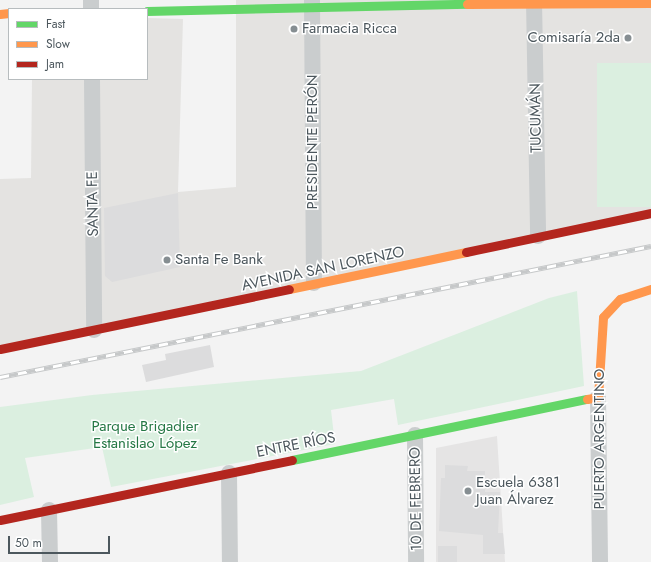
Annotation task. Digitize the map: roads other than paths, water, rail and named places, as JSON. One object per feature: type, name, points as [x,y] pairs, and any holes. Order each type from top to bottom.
[{"type":"street","points":[[148,11],[312,4],[534,2],[651,3]]},
{"type":"street","name":"TUCUMÁN","points":[[534,2],[538,236]]},
{"type":"street","name":"PRESIDENTE PERÓN","points":[[312,4],[314,283]]},
{"type":"street","name":"SANTA FE","points":[[92,80],[94,330]]},
{"type":"street","name":"AVENIDA SAN LORENZO","points":[[0,349],[254,298],[314,283],[375,272],[651,213]]},
{"type":"street","name":"PUERTO ARGENTINO","points":[[600,562],[598,397],[603,317],[620,299],[651,289]]},
{"type":"street","name":"ENTRE RÍOS","points":[[0,520],[598,397]]},
{"type":"street","name":"10 DE FEBRERO","points":[[415,435],[416,562]]},
{"type":"street","points":[[229,473],[230,562]]},
{"type":"street","points":[[49,510],[50,562]]},
{"type":"railway","points":[[0,377],[651,246]]},
{"type":"place","name":"Farmacia Ricca","points":[[294,29]]},
{"type":"place","name":"Comisaría 2da","points":[[628,38]]},
{"type":"place","name":"Santa Fe Bank","points":[[167,260]]},
{"type":"place","name":"Escuela 6381 Juan Álvarez","points":[[468,491]]},
{"type":"park label","name":"Parque Brigadier Estanislao López","points":[[145,434]]}]
